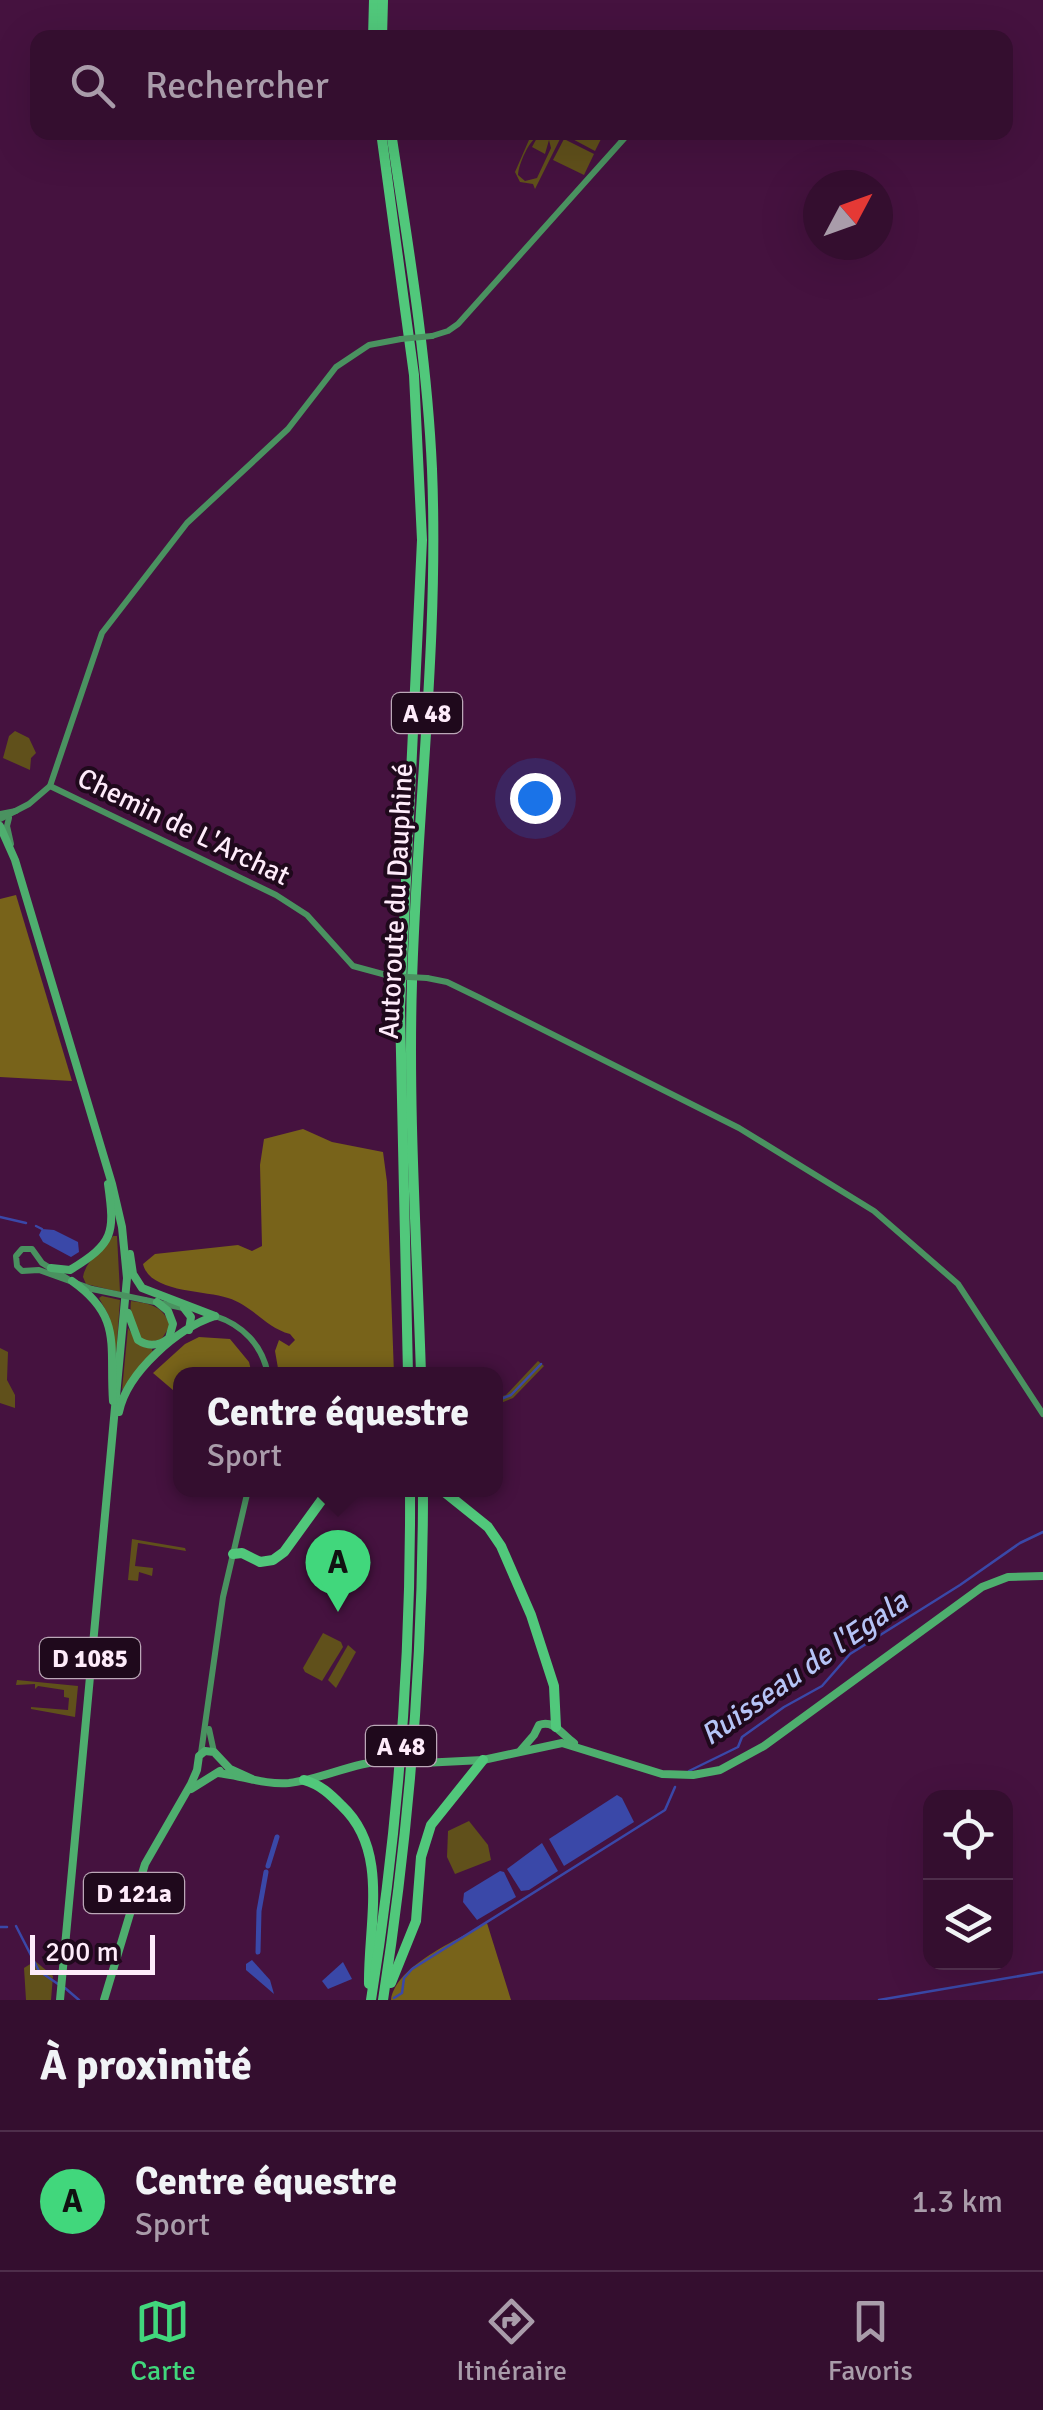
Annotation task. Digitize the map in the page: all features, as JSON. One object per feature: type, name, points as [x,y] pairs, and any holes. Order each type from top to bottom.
[{"type":"highway","points":[[373,30],[374,0]]},
{"type":"highway","points":[[382,30],[383,0]]},
{"type":"highway","name":"Autoroute du Dauphiné","points":[[382,140],[413,367],[421,523],[400,993],[406,1367]]},
{"type":"highway","name":"Autoroute du Dauphiné","points":[[393,140],[422,343],[432,476],[432,628],[412,1017],[421,1367]]},
{"type":"highway","points":[[234,1554],[260,1562],[280,1556],[324,1497]]},
{"type":"highway","name":"A 48","points":[[370,2000],[390,1866],[401,1754],[409,1614],[410,1497]]},
{"type":"highway","name":"A 48","points":[[384,2000],[413,1752],[421,1618],[422,1497]]},
{"type":"highway","points":[[451,1497],[483,1522],[502,1546],[531,1615],[554,1686],[557,1729]]},
{"type":"highway","points":[[384,2000],[416,1921],[425,1839],[440,1809],[484,1760]]},
{"type":"highway","points":[[323,1774],[323,1788]]},
{"type":"highway","points":[[304,1780],[323,1788],[362,1829],[372,1862],[370,2000]]},
{"type":"main road","name":"D 1085","points":[[3,816],[122,1227],[127,1278],[58,2000]]},
{"type":"main road","name":"D 1085","points":[[0,836],[110,1185],[122,1278],[114,1416]]},
{"type":"main road","points":[[51,1268],[70,1270],[106,1243],[113,1227],[110,1185]]},
{"type":"main road","points":[[122,1227],[138,1285],[215,1316]]},
{"type":"main road","points":[[127,1278],[131,1327],[138,1340],[149,1345],[165,1341],[172,1328],[170,1316],[157,1302]]},
{"type":"main road","points":[[70,1280],[93,1296],[107,1318],[113,1353],[114,1416]]},
{"type":"main road","points":[[184,1308],[191,1318],[190,1330]]},
{"type":"main road","points":[[107,1475],[127,1386],[150,1360],[215,1316]]},
{"type":"main road","points":[[252,1780],[214,1752],[201,1754],[197,1759],[197,1770],[206,1777],[218,1773],[252,1780],[283,1783],[356,1764],[484,1760],[553,1744],[578,1746],[662,1774],[693,1775],[720,1770],[764,1746],[982,1587],[1018,1576],[1043,1576]]},
{"type":"main road","points":[[520,1750],[542,1723],[557,1729],[578,1746]]},
{"type":"main road","points":[[553,1744],[557,1729]]},
{"type":"main road","points":[[534,1735],[541,1745]]},
{"type":"main road","points":[[218,1773],[223,1762]]},
{"type":"main road","name":"D 121a","points":[[104,2000],[145,1864],[197,1770]]},
{"type":"main road","name":"D 121a","points":[[185,1794],[206,1777]]},
{"type":"street","points":[[3,816],[17,811],[50,786],[102,633],[187,524],[288,429],[336,367],[369,345],[448,332],[462,320],[623,140]]},
{"type":"street","name":"Chemin de L'Archat","points":[[50,786],[276,894],[307,915],[353,966],[369,973],[447,982],[739,1128],[817,1174],[886,1220],[958,1284],[1043,1414]]},
{"type":"street","points":[[70,1280],[40,1260],[37,1252],[28,1248],[16,1256],[19,1269],[26,1272],[34,1270],[91,1289],[231,1322],[252,1339],[266,1367]]},
{"type":"street","points":[[34,1270],[40,1260]]},
{"type":"street","points":[[201,1754],[218,1627],[246,1497]]},
{"type":"street","points":[[208,1714],[214,1752]]},
{"type":"shaded area","points":[[529,140],[534,140],[518,175],[525,181],[537,178],[551,148],[549,140],[560,140],[535,189],[533,184],[520,182],[515,172]]},
{"type":"shaded area","points":[[536,140],[549,140],[545,154],[532,147]]},
{"type":"shaded area","points":[[563,140],[594,154],[584,175],[553,160]]},
{"type":"shaded area","points":[[574,140],[600,140],[595,151]]},
{"type":"shaded area","points":[[15,731],[29,738],[36,753],[31,758],[30,770],[3,758],[9,736]]},
{"type":"shaded area","points":[[16,895],[72,1081],[0,1077],[0,899]]},
{"type":"shaded area","points":[[303,1129],[332,1142],[383,1152],[394,1367],[278,1367],[275,1351],[279,1340],[289,1346],[295,1340],[290,1334],[237,1301],[179,1289],[148,1273],[143,1264],[155,1254],[238,1245],[252,1251],[262,1246],[260,1165],[264,1139]]},
{"type":"shaded area","points":[[42,1229],[54,1230],[78,1242],[79,1252],[71,1257],[43,1242],[39,1235]]},
{"type":"shaded area","points":[[117,1236],[120,1292],[86,1284],[83,1277],[91,1260]]},
{"type":"shaded area","points":[[99,1298],[120,1300],[116,1356],[109,1316]]},
{"type":"shaded area","points":[[131,1301],[151,1305],[164,1314],[170,1326],[161,1340],[146,1342],[138,1334]]},
{"type":"shaded area","points":[[128,1328],[139,1344],[152,1349],[153,1354],[122,1390]]},
{"type":"shaded area","points":[[199,1337],[230,1339],[250,1367],[173,1367],[173,1390],[153,1373],[185,1344]]},
{"type":"shaded area","points":[[0,1348],[8,1352],[7,1380],[15,1395],[15,1408],[0,1403]]},
{"type":"shaded area","points":[[538,1361],[544,1366],[513,1398],[503,1402]]},
{"type":"shaded area","points":[[132,1539],[186,1551],[138,1543],[135,1566],[153,1568],[152,1576],[139,1572],[138,1581],[128,1580]]},
{"type":"shaded area","points":[[323,1633],[343,1647],[322,1681],[303,1668]]},
{"type":"shaded area","points":[[348,1645],[356,1652],[336,1688],[328,1680]]},
{"type":"shaded area","points":[[17,1680],[78,1686],[75,1717],[31,1709],[68,1710],[69,1698],[64,1697],[64,1690],[16,1685]]},
{"type":"shaded area","points":[[617,1795],[634,1822],[564,1866],[549,1839]]},
{"type":"shaded area","points":[[469,1821],[488,1845],[491,1860],[455,1874],[447,1857],[448,1831]]},
{"type":"shaded area","points":[[542,1843],[558,1871],[521,1891],[507,1869]]},
{"type":"shaded area","points":[[500,1871],[516,1897],[477,1920],[463,1902],[464,1893]]},
{"type":"shaded area","points":[[487,1923],[511,2000],[391,2000],[395,1987],[416,1965]]},
{"type":"shaded area","points":[[252,1960],[270,1980],[274,1994],[246,1970],[246,1964]]},
{"type":"shaded area","points":[[35,1961],[53,1976],[51,2000],[26,2000],[24,1968]]},
{"type":"shaded area","points":[[343,1962],[352,1979],[328,1989],[322,1981]]},
{"type":"waterway","points":[[0,1217],[26,1223]]},
{"type":"waterway","points":[[36,1226],[42,1229]]},
{"type":"waterway","points":[[503,1398],[541,1364]]},
{"type":"waterway","name":"Ruisseau de l'Egala","points":[[689,1771],[738,1747],[742,1737],[822,1686],[850,1654],[1043,1532]]},
{"type":"waterway","name":"Ruisseau de l'Egala","points":[[394,1998],[402,1993],[404,1978],[412,1969],[665,1810],[675,1787]]},
{"type":"waterway","points":[[268,1866],[277,1837]]},
{"type":"waterway","points":[[258,1952],[259,1911],[266,1872]]},
{"type":"waterway","name":"Ruisseau de l'Egala","points":[[16,1926],[39,1971],[58,1984]]},
{"type":"waterway","name":"Ruisseau de l'Egala","points":[[0,1927],[7,1927]]},
{"type":"waterway","points":[[879,2000],[1043,1972]]},
{"type":"waterway","name":"Ruisseau de l'Egala","points":[[65,1988],[79,2000]]},
{"type":"place","name":"Centre équestre","points":[[338,1612]]}]
